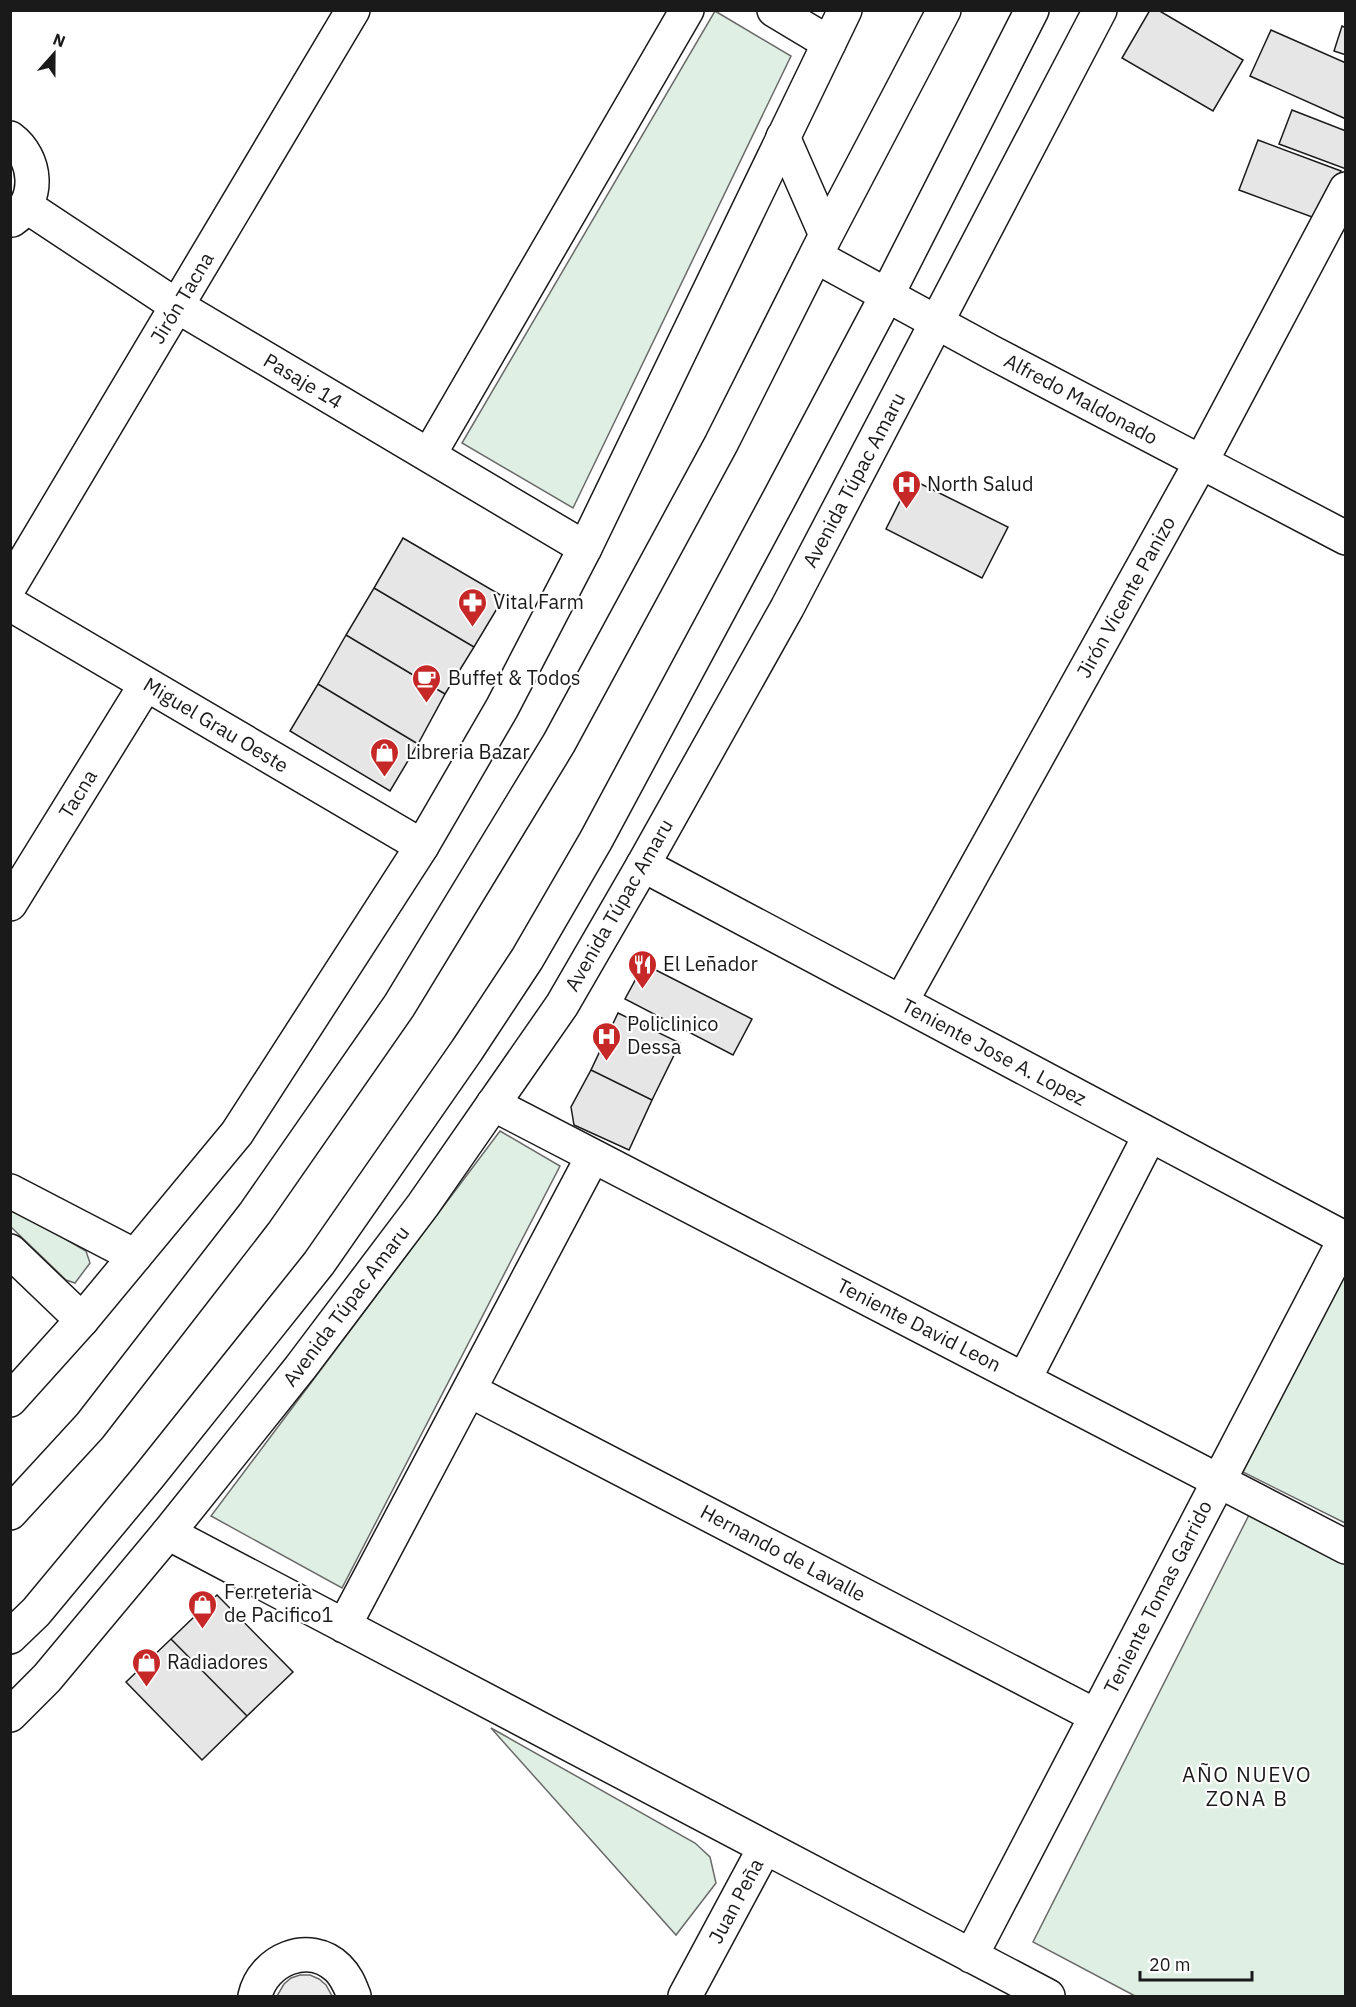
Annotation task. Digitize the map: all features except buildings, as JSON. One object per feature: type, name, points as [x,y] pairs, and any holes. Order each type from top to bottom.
[{"type":"main road","name":"Jirón Tacna","points":[[10,586],[353,10]]},
{"type":"main road","points":[[429,455],[687,10]]},
{"type":"main road","points":[[774,10],[829,43]]},
{"type":"main road","points":[[10,1400],[82,1320],[237,1132],[422,846],[502,708],[585,548],[845,10]]},
{"type":"main road","points":[[10,1513],[90,1426],[255,1213],[399,1005],[559,743],[721,444],[944,10]]},
{"type":"main road","points":[[10,1637],[36,1612],[149,1476],[319,1263],[521,968],[596,840],[887,295],[1032,10]]},
{"type":"main road","name":"Avenida Túpac Amaru","points":[[10,1715],[46,1678],[168,1533],[322,1339],[423,1205],[562,1005],[787,608],[1100,10]]},
{"type":"main road","points":[[783,137],[822,246]]},
{"type":"main road","name":"Pasaje 14","points":[[10,138],[18,143],[28,157],[33,173],[32,190],[18,214],[585,548]]},
{"type":"main road","name":"Jirón Vicente Panizo","points":[[901,1002],[1201,462],[1346,189]]},
{"type":"main road","name":"Alfredo Maldonado","points":[[822,246],[887,295],[1346,538]]},
{"type":"main road","name":"Miguel Grau Oeste","points":[[10,604],[422,846]]},
{"type":"main road","name":"Tacna","points":[[10,904],[146,684]]},
{"type":"main road","name":"Teniente Jose A. Lopez","points":[[643,865],[1345,1239]]},
{"type":"main road","name":"Teniente David Leon","points":[[493,1104],[1346,1547]]},
{"type":"main road","points":[[1024,1380],[1150,1135]]},
{"type":"main road","points":[[344,1626],[593,1156]]},
{"type":"main road","points":[[10,1191],[135,1256]]},
{"type":"main road","name":"Teniente Tomas Garrido","points":[[971,1956],[1345,1239]]},
{"type":"main road","points":[[10,1251],[82,1320]]},
{"type":"main road","name":"Hernando de Lavalle","points":[[469,1390],[1096,1716]]},
{"type":"main road","points":[[168,1533],[1048,1996]]},
{"type":"main road","name":"Juan Peña","points":[[685,1996],[765,1847]]},
{"type":"main road","points":[[255,1996],[262,1978],[273,1965],[288,1957],[306,1955],[323,1958],[337,1967],[348,1980],[354,1996]]},
{"type":"main road","name":"Juan Peña","points":[[663,1996],[707,1955]]},
{"type":"green space","points":[[715,11],[791,56],[573,508],[462,443]]},
{"type":"green space","points":[[500,1131],[560,1166],[342,1588],[211,1516]]},
{"type":"green space","points":[[10,1207],[86,1251],[90,1263],[75,1283],[66,1280],[11,1227]]},
{"type":"green space","points":[[1345,1271],[1345,1523],[1243,1472]]},
{"type":"green space","points":[[1251,1511],[1345,1560],[1345,1996],[1135,1996],[1033,1942]]},
{"type":"green space","points":[[491,1728],[695,1843],[710,1857],[716,1883],[676,1935]]},
{"type":"shaded area","points":[[300,1975],[310,1975],[319,1979],[326,1985],[332,1996],[277,1996],[284,1984]]},
{"type":"place","name":"North Salud","points":[[906,510]]},
{"type":"place","name":"Vital Farm","points":[[472,628]]},
{"type":"place","name":"Buffet & Todos","points":[[427,704]]},
{"type":"place","name":"Libreria Bazar","points":[[385,778]]},
{"type":"place","name":"El Leñador","points":[[642,990]]},
{"type":"place","name":"Policlinico Dessa","points":[[606,1062]]},
{"type":"place","name":"Ferreteria de Pacifico1","points":[[203,1630]]},
{"type":"place","name":"Radiadores","points":[[146,1688]]},
{"type":"district","name":"AÑO NUEVO ZONA B","points":[[1247,1787]]}]
